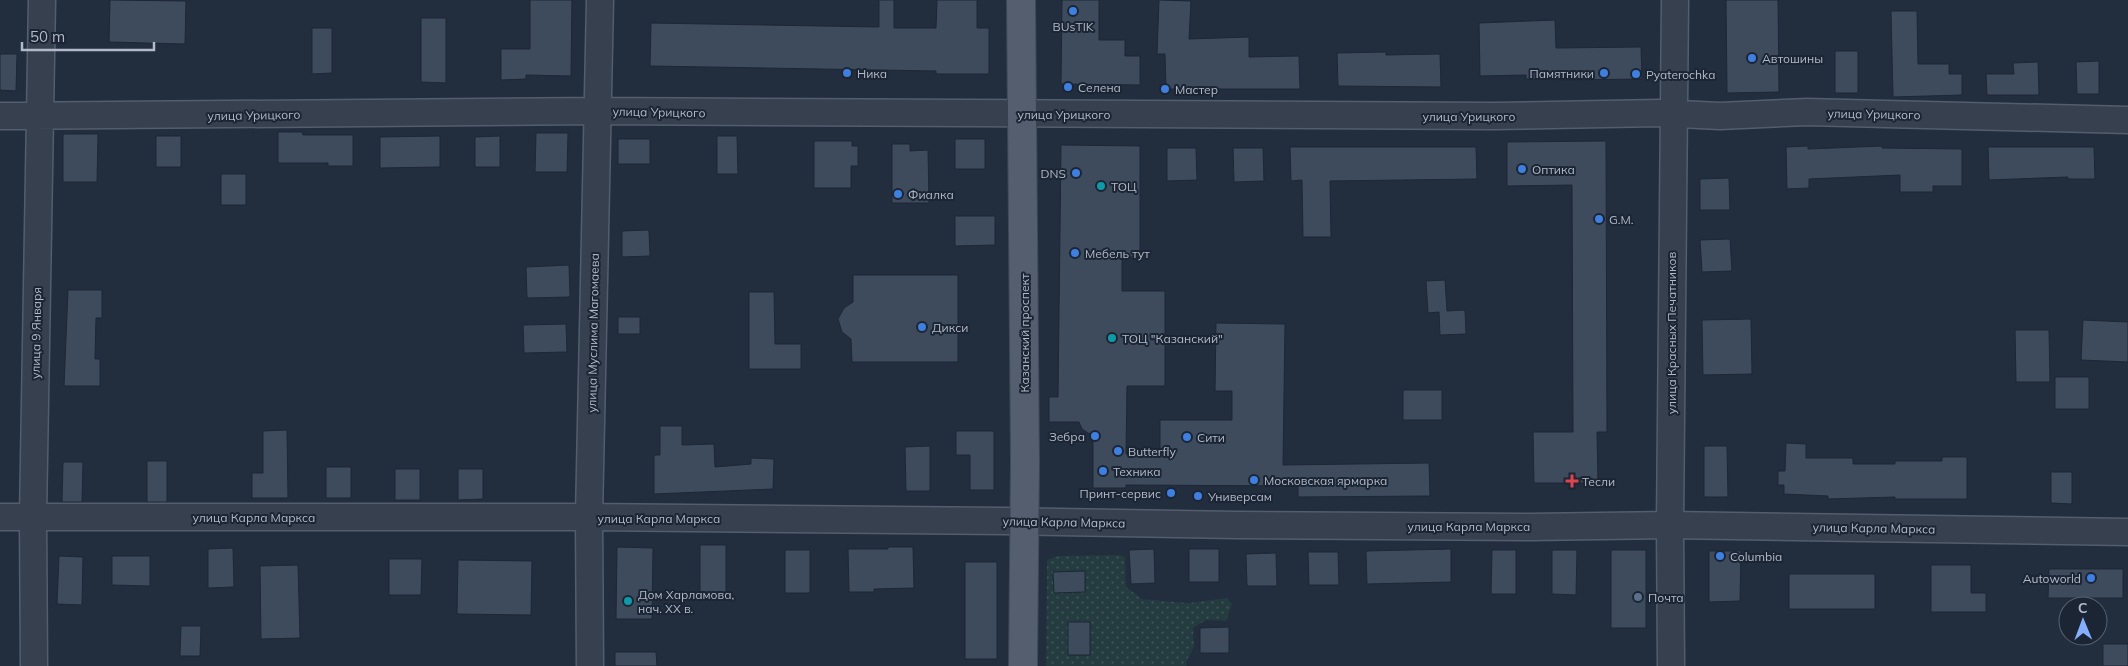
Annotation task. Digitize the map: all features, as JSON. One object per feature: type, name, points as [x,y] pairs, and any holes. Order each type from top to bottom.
[{"type":"main road","name":"Казанский проспект","points":[[1021,0],[1025,522],[1023,666]]},
{"type":"street","name":"улица 9 Января","points":[[34,666],[33,517],[42,0]]},
{"type":"street","name":"улица Муслима Магомаева","points":[[590,666],[589,517],[600,0]]},
{"type":"street","name":"улица Красных Печатников","points":[[1671,666],[1670,525],[1675,0]]},
{"type":"street","name":"улица Урицкого","points":[[0,116],[598,111],[1494,116],[1659,114],[1720,116],[1807,112],[2128,120]]},
{"type":"street","name":"улица Карла Маркса","points":[[0,517],[589,517],[1255,526],[1530,527],[1670,525],[2128,532]]},
{"type":"green space","points":[[1120,555],[1125,557],[1126,587],[1142,599],[1188,603],[1227,598],[1232,604],[1226,621],[1206,620],[1193,628],[1194,647],[1186,662],[1187,666],[1046,666],[1047,560],[1058,556]]},
{"type":"building","points":[[110,0],[186,1],[185,44],[109,42]]},
{"type":"building","points":[[530,0],[572,0],[571,76],[526,75],[526,79],[501,80],[501,49],[530,49]]},
{"type":"building","points":[[879,0],[894,0],[894,28],[936,28],[937,0],[977,0],[977,28],[989,28],[989,74],[936,74],[936,71],[650,66],[651,23],[879,27]]},
{"type":"building","points":[[1062,0],[1099,0],[1099,40],[1125,40],[1125,56],[1140,56],[1140,85],[1061,84]]},
{"type":"building","points":[[1159,0],[1191,1],[1189,39],[1249,37],[1249,57],[1299,56],[1300,89],[1166,89],[1165,54],[1157,54]]},
{"type":"building","points":[[1726,0],[1778,0],[1779,92],[1727,93]]},
{"type":"building","points":[[1891,11],[1917,11],[1918,64],[1949,64],[1949,74],[1962,74],[1962,95],[1893,97]]},
{"type":"building","points":[[421,18],[446,18],[446,83],[421,82]]},
{"type":"building","points":[[1555,20],[1556,48],[1641,47],[1642,79],[1566,80],[1526,79],[1526,75],[1480,76],[1479,23]]},
{"type":"building","points":[[312,28],[332,28],[332,73],[312,74]]},
{"type":"building","points":[[1835,51],[1858,51],[1858,93],[1835,93]]},
{"type":"building","points":[[1386,52],[1386,55],[1440,54],[1441,87],[1338,86],[1337,53]]},
{"type":"building","points":[[0,54],[17,54],[16,91],[0,90]]},
{"type":"building","points":[[2099,61],[2099,94],[2077,94],[2076,62]]},
{"type":"building","points":[[2038,62],[2039,95],[1987,95],[1986,74],[2014,74],[2013,63]]},
{"type":"building","points":[[278,132],[302,132],[303,135],[353,135],[353,166],[328,166],[328,163],[278,163]]},
{"type":"building","points":[[536,133],[568,133],[567,172],[535,172]]},
{"type":"building","points":[[63,134],[98,134],[97,182],[63,182]]},
{"type":"building","points":[[156,136],[181,136],[181,167],[156,167]]},
{"type":"building","points":[[440,136],[440,167],[380,168],[380,137]]},
{"type":"building","points":[[500,136],[500,167],[475,167],[475,137]]},
{"type":"building","points":[[717,136],[737,136],[738,174],[717,174]]},
{"type":"building","points":[[618,139],[650,139],[650,164],[618,164]]},
{"type":"building","points":[[955,139],[985,139],[985,169],[955,169]]},
{"type":"building","points":[[814,141],[852,141],[852,146],[858,146],[858,166],[851,166],[851,188],[814,188]]},
{"type":"building","points":[[1606,141],[1607,432],[1597,432],[1598,483],[1534,483],[1533,432],[1573,432],[1572,185],[1507,186],[1507,142]]},
{"type":"building","points":[[892,144],[910,144],[910,151],[928,150],[929,203],[892,203]]},
{"type":"building","points":[[1061,145],[1140,146],[1140,257],[1122,257],[1122,291],[1165,291],[1165,386],[1127,386],[1126,454],[1160,455],[1160,420],[1232,420],[1232,391],[1215,391],[1216,323],[1285,324],[1283,465],[1429,463],[1430,496],[1298,497],[1298,486],[1126,485],[1126,488],[1093,488],[1093,436],[1082,429],[1079,422],[1049,422],[1049,397],[1058,397]]},
{"type":"building","points":[[1808,146],[1808,149],[1882,146],[1882,148],[1962,149],[1962,186],[1933,186],[1933,192],[1900,192],[1900,175],[1809,179],[1809,188],[1787,189],[1786,147]]},
{"type":"building","points":[[1290,147],[1476,147],[1477,179],[1330,181],[1331,237],[1303,237],[1302,180],[1291,181]]},
{"type":"building","points":[[1988,147],[2094,147],[2095,179],[2068,179],[2068,177],[1989,180]]},
{"type":"building","points":[[1167,148],[1196,148],[1197,180],[1167,181]]},
{"type":"building","points":[[1233,148],[1263,148],[1264,181],[1234,182]]},
{"type":"building","points":[[221,174],[246,174],[246,205],[221,205]]},
{"type":"building","points":[[1729,178],[1730,210],[1700,210],[1700,179]]},
{"type":"building","points":[[955,216],[995,216],[995,245],[955,246]]},
{"type":"building","points":[[649,230],[650,256],[622,257],[622,231]]},
{"type":"building","points":[[1730,239],[1732,271],[1702,272],[1700,240]]},
{"type":"building","points":[[569,265],[570,297],[527,298],[526,267]]},
{"type":"building","points":[[853,275],[958,275],[958,362],[852,362],[851,339],[842,332],[838,319],[844,308],[853,302]]},
{"type":"building","points":[[1445,280],[1447,311],[1465,310],[1466,334],[1440,335],[1439,312],[1428,313],[1426,281]]},
{"type":"building","points":[[68,290],[102,290],[102,318],[96,318],[95,359],[100,359],[100,386],[64,386]]},
{"type":"building","points":[[749,292],[774,292],[775,344],[801,344],[801,369],[749,369]]},
{"type":"building","points":[[618,317],[640,317],[640,334],[618,334]]},
{"type":"building","points":[[1751,319],[1752,374],[1703,375],[1702,320]]},
{"type":"building","points":[[2083,320],[2128,322],[2128,362],[2081,360]]},
{"type":"building","points":[[566,324],[567,352],[524,353],[523,325]]},
{"type":"building","points":[[2015,330],[2049,330],[2050,382],[2016,382]]},
{"type":"building","points":[[2055,377],[2089,377],[2089,409],[2055,409]]},
{"type":"building","points":[[1403,390],[1442,390],[1442,420],[1403,420]]},
{"type":"building","points":[[660,426],[682,426],[682,445],[714,444],[715,467],[751,464],[751,458],[774,459],[773,489],[654,494],[654,455],[660,455]]},
{"type":"building","points":[[287,430],[288,498],[252,498],[252,473],[263,473],[263,431]]},
{"type":"building","points":[[956,431],[994,431],[994,490],[970,490],[970,455],[956,455]]},
{"type":"building","points":[[1786,443],[1806,444],[1806,458],[1853,458],[1853,464],[1895,464],[1895,461],[1942,461],[1942,457],[1967,457],[1967,499],[1895,499],[1895,497],[1828,499],[1828,496],[1784,494],[1784,485],[1778,485],[1778,471],[1785,471]]},
{"type":"building","points":[[930,446],[930,491],[906,491],[905,447]]},
{"type":"building","points":[[1704,446],[1727,446],[1728,497],[1704,497]]},
{"type":"building","points":[[147,461],[167,461],[167,502],[147,502]]},
{"type":"building","points":[[63,462],[83,462],[82,502],[62,502]]},
{"type":"building","points":[[326,467],[351,467],[351,498],[326,498]]},
{"type":"building","points":[[395,469],[420,469],[420,500],[395,500]]},
{"type":"building","points":[[458,469],[483,469],[483,499],[458,500]]},
{"type":"building","points":[[2051,472],[2072,472],[2072,504],[2051,503]]},
{"type":"building","points":[[700,545],[726,545],[726,592],[700,592]]},
{"type":"building","points":[[617,547],[653,548],[652,619],[616,619]]},
{"type":"building","points":[[888,547],[913,547],[914,588],[874,589],[874,592],[849,592],[848,549],[888,549]]},
{"type":"building","points":[[233,548],[234,587],[208,588],[208,549]]},
{"type":"building","points":[[1154,549],[1155,583],[1131,584],[1129,550]]},
{"type":"building","points":[[1189,549],[1219,549],[1219,582],[1189,582]]},
{"type":"building","points":[[1451,549],[1451,582],[1367,584],[1366,551]]},
{"type":"building","points":[[785,550],[810,550],[810,593],[785,593]]},
{"type":"building","points":[[1492,550],[1516,550],[1516,594],[1491,594]]},
{"type":"building","points":[[1552,550],[1577,550],[1576,595],[1552,594]]},
{"type":"building","points":[[1611,550],[1646,550],[1646,628],[1611,628]]},
{"type":"building","points":[[1709,551],[1741,551],[1740,601],[1709,602]]},
{"type":"building","points":[[1308,552],[1338,552],[1339,585],[1309,585]]},
{"type":"building","points":[[1276,553],[1277,586],[1247,586],[1246,554]]},
{"type":"building","points":[[59,556],[83,557],[82,605],[57,604]]},
{"type":"building","points":[[112,556],[150,556],[150,586],[112,585]]},
{"type":"building","points":[[389,559],[422,559],[421,595],[389,595]]},
{"type":"building","points":[[458,560],[532,561],[531,615],[457,614]]},
{"type":"building","points":[[965,562],[997,562],[997,659],[965,659]]},
{"type":"building","points":[[298,565],[300,638],[261,639],[260,566]]},
{"type":"building","points":[[1931,565],[1971,565],[1971,593],[1986,593],[1986,612],[1931,612]]},
{"type":"building","points":[[2049,569],[2123,569],[2123,598],[2108,598],[2108,596],[2058,596],[2058,598],[2048,598]]},
{"type":"building","points":[[1085,571],[1085,592],[1054,593],[1053,572]]},
{"type":"building","points":[[1789,574],[1875,574],[1875,609],[1789,609]]},
{"type":"building","points":[[1068,622],[1090,622],[1090,655],[1068,655]]},
{"type":"building","points":[[181,626],[201,626],[200,656],[180,656]]},
{"type":"building","points":[[1229,627],[1229,653],[1200,653],[1200,628]]},
{"type":"building","points":[[2108,644],[2128,644],[2128,666],[2103,666],[2103,646],[2108,646]]},
{"type":"building","points":[[615,652],[656,652],[657,666],[615,666]]},
{"type":"place","name":"BUsTIK","points":[[1073,11]]},
{"type":"place","name":"Автошины","points":[[1752,58]]},
{"type":"place","name":"Ника","points":[[847,73]]},
{"type":"place","name":"Памятники","points":[[1604,73]]},
{"type":"place","name":"Pyaterochka","points":[[1636,74]]},
{"type":"place","name":"Селена","points":[[1068,87]]},
{"type":"place","name":"Мастер","points":[[1165,89]]},
{"type":"place","name":"Оптика","points":[[1522,169]]},
{"type":"place","name":"DNS","points":[[1076,173]]},
{"type":"place","name":"ТОЦ","points":[[1101,186]]},
{"type":"place","name":"Фиалка","points":[[898,194]]},
{"type":"place","name":"G.M.","points":[[1599,219]]},
{"type":"place","name":"Мебель тут","points":[[1075,253]]},
{"type":"place","name":"Дикси","points":[[922,327]]},
{"type":"place","name":"ТОЦ \"Казанский\"","points":[[1112,338]]},
{"type":"place","name":"Зебра","points":[[1095,436]]},
{"type":"place","name":"Сити","points":[[1187,437]]},
{"type":"place","name":"Butterfly","points":[[1118,451]]},
{"type":"place","name":"Техника","points":[[1103,471]]},
{"type":"place","name":"Московская ярмарка","points":[[1254,480]]},
{"type":"place","name":"Тесли","points":[[1572,481]]},
{"type":"place","name":"Принт-сервис","points":[[1171,493]]},
{"type":"place","name":"Универсам","points":[[1198,496]]},
{"type":"place","name":"Columbia","points":[[1720,556]]},
{"type":"place","name":"Autoworld","points":[[2091,578]]},
{"type":"place","name":"Почта","points":[[1638,597]]},
{"type":"place","name":"Дом Харламова, нач. XX в.","points":[[628,601]]}]
